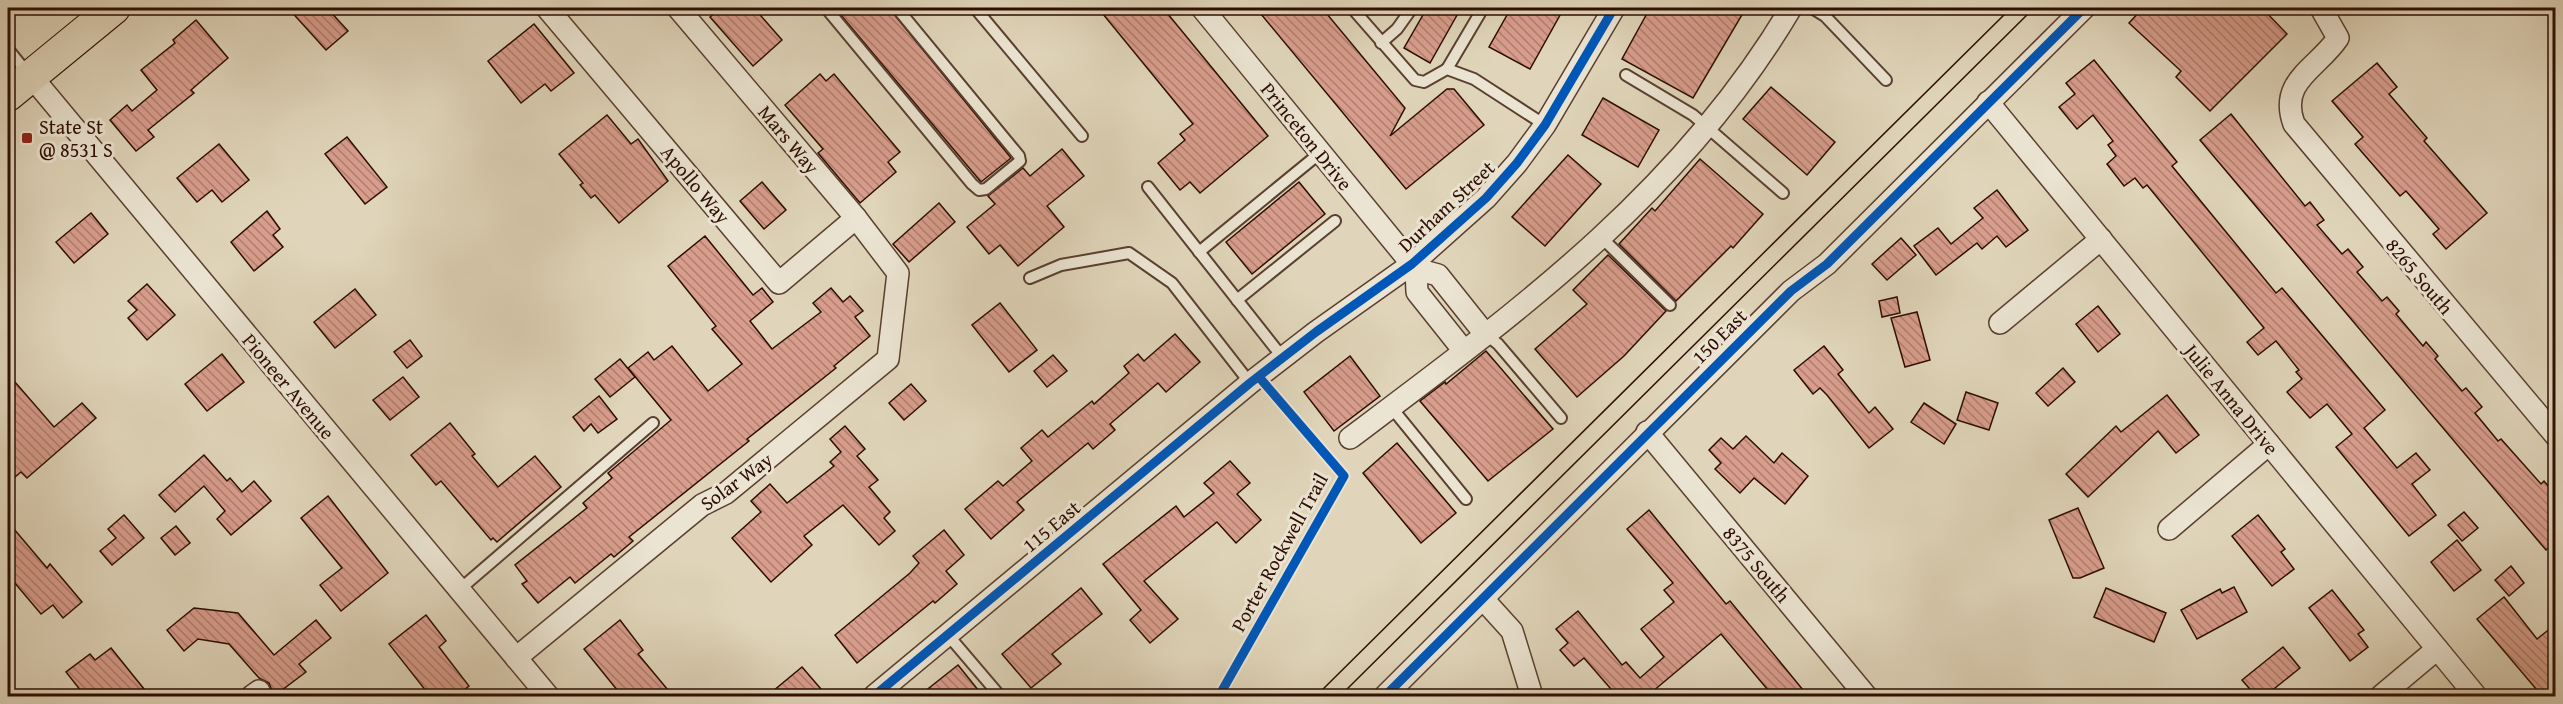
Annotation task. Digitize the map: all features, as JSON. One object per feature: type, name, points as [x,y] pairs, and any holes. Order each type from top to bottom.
[{"type":"main road","points":[[19,86],[104,10]]},
{"type":"street","name":"Apollo Way","points":[[547,8],[779,283],[856,218]]},
{"type":"street","name":"Mars Way","points":[[678,8],[856,218],[898,273]]},
{"type":"street","name":"Princeton Drive","points":[[1202,8],[1414,266]]},
{"type":"street","name":"Durham Street","points":[[1250,383],[1414,266],[1486,198],[1517,163],[1545,125],[1614,8]]},
{"type":"street","points":[[1350,438],[1552,282],[1601,237],[1709,127],[1743,81],[1791,8]]},
{"type":"street","name":"150 East","points":[[1385,696],[1647,432],[1791,291],[1827,264],[2084,8]]},
{"type":"street","name":"8265 South","points":[[2321,8],[2338,38],[2294,87],[2290,112],[2301,134],[2556,436]]},
{"type":"street","name":"Pioneer Avenue","points":[[19,86],[459,590],[548,696]]},
{"type":"street","name":"Julie Anna Drive","points":[[1988,102],[2476,696]]},
{"type":"street","points":[[2000,323],[2101,239]]},
{"type":"street","points":[[1464,351],[1417,292],[1414,266],[1438,275],[1485,334]]},
{"type":"street","name":"Solar Way","points":[[516,658],[702,505],[726,493],[888,359],[898,273]]},
{"type":"street","name":"115 East","points":[[874,696],[1250,383]]},
{"type":"street","name":"8375 South","points":[[1647,432],[1866,696]]},
{"type":"street","points":[[2169,529],[2269,444]]},
{"type":"street","points":[[1483,599],[1512,631],[1532,696]]},
{"type":"street","points":[[2380,696],[2437,649]]},
{"type":"lane","points":[[826,8],[972,184],[979,190],[986,189],[1020,161],[1019,156],[897,8]]},
{"type":"lane","points":[[975,8],[1082,136]]},
{"type":"lane","points":[[1352,8],[1415,80],[1424,82],[1447,69],[1483,8]]},
{"type":"lane","points":[[1381,43],[1397,29],[1412,8]]},
{"type":"lane","points":[[1812,8],[1825,16],[1886,80]]},
{"type":"lane","points":[[8,49],[19,86]]},
{"type":"lane","points":[[1447,69],[1474,79],[1545,125]]},
{"type":"lane","points":[[1626,75],[1709,127],[1783,193]]},
{"type":"lane","points":[[1198,252],[1320,153]]},
{"type":"lane","points":[[1148,188],[1283,358]]},
{"type":"lane","points":[[1237,300],[1335,221]]},
{"type":"lane","points":[[1601,237],[1670,305]]},
{"type":"lane","points":[[1030,278],[1061,265],[1129,253],[1172,283],[1250,383]]},
{"type":"lane","points":[[1485,334],[1498,344],[1561,418]]},
{"type":"lane","points":[[1391,407],[1467,499]]},
{"type":"lane","points":[[459,590],[653,423]]},
{"type":"lane","points":[[948,635],[1000,696]]},
{"type":"building","points":[[288,8],[327,8],[348,31],[326,50]]},
{"type":"building","points":[[721,8],[754,8],[782,40],[753,66],[710,17]]},
{"type":"building","points":[[835,8],[889,8],[1011,158],[981,182]]},
{"type":"building","points":[[1098,8],[1163,8],[1268,136],[1200,193],[1190,182],[1180,190],[1158,163],[1185,140],[1180,134],[1193,124]]},
{"type":"building","points":[[1256,8],[1322,8],[1405,108],[1390,136],[1447,89],[1454,89],[1484,125],[1406,189]]},
{"type":"building","points":[[1427,8],[1461,8],[1430,63],[1404,48]]},
{"type":"building","points":[[1511,8],[1564,8],[1530,69],[1489,47]]},
{"type":"building","points":[[1650,8],[1746,8],[1693,98],[1622,59]]},
{"type":"building","points":[[2143,8],[2262,8],[2287,34],[2210,111],[2176,77],[2181,71],[2129,23]]},
{"type":"building","points":[[196,20],[228,58],[191,90],[194,93],[148,130],[154,137],[136,151],[110,120],[127,105],[132,111],[157,90],[141,70],[175,43],[173,40]]},
{"type":"building","points":[[534,24],[574,73],[551,91],[545,84],[521,103],[488,61]]},
{"type":"building","points":[[2094,60],[2177,162],[2172,166],[2276,293],[2282,288],[2385,410],[2364,428],[2397,468],[2416,453],[2430,470],[2412,484],[2436,515],[2409,536],[2336,447],[2352,434],[2327,404],[2310,418],[2287,392],[2302,379],[2296,372],[2299,370],[2276,341],[2258,355],[2247,342],[2264,328],[2147,185],[2143,188],[2135,178],[2124,186],[2107,164],[2116,156],[2108,145],[2113,141],[2093,115],[2077,129],[2059,107],[2075,94],[2066,83]]},
{"type":"building","points":[[2377,63],[2397,87],[2389,94],[2427,138],[2424,141],[2487,213],[2446,249],[2433,234],[2439,229],[2406,191],[2400,196],[2355,144],[2363,137],[2332,101]]},
{"type":"building","points":[[820,74],[826,81],[834,74],[900,152],[888,162],[896,172],[860,203],[818,153],[823,149],[785,105]]},
{"type":"building","points":[[1771,87],[1835,142],[1807,175],[1743,119]]},
{"type":"building","points":[[1603,98],[1659,130],[1638,167],[1582,135]]},
{"type":"building","points":[[2231,114],[2305,206],[2310,202],[2324,220],[2317,225],[2342,254],[2348,249],[2363,267],[2357,272],[2382,301],[2387,297],[2399,311],[2396,314],[2423,346],[2426,342],[2438,356],[2435,359],[2462,391],[2466,388],[2482,407],[2475,413],[2498,441],[2501,439],[2541,484],[2544,481],[2556,495],[2556,542],[2546,550],[2200,140]]},
{"type":"building","points":[[607,115],[631,144],[638,139],[668,181],[619,223],[595,195],[591,198],[580,185],[583,183],[559,154]]},
{"type":"building","points":[[347,137],[387,187],[365,204],[325,154]]},
{"type":"building","points":[[219,144],[249,180],[222,202],[212,190],[197,202],[177,178]]},
{"type":"building","points":[[1062,149],[1084,176],[1047,206],[1064,227],[1018,266],[1000,245],[989,254],[967,227],[995,204],[988,196],[1023,168],[1030,176]]},
{"type":"building","points":[[1568,155],[1601,184],[1545,246],[1512,217]]},
{"type":"building","points":[[1700,159],[1763,214],[1733,248],[1731,246],[1676,301],[1619,244],[1652,208],[1655,211]]},
{"type":"building","points":[[762,182],[786,210],[764,229],[740,201]]},
{"type":"building","points":[[1299,182],[1325,214],[1252,274],[1226,242]]},
{"type":"building","points":[[1997,190],[2028,230],[2006,247],[1997,236],[1982,249],[1977,243],[1936,275],[1914,246],[1938,228],[1951,244],[1983,218],[1974,208]]},
{"type":"building","points":[[939,203],[955,222],[909,262],[893,244]]},
{"type":"building","points":[[267,211],[280,229],[273,235],[283,247],[254,271],[231,242]]},
{"type":"building","points":[[91,213],[108,234],[74,263],[56,242]]},
{"type":"building","points":[[705,236],[753,295],[762,288],[773,302],[750,321],[772,349],[821,312],[813,303],[831,288],[843,302],[850,296],[863,311],[855,317],[870,336],[834,366],[836,368],[747,439],[749,441],[629,537],[633,541],[614,557],[611,554],[575,583],[570,577],[538,603],[522,584],[527,581],[515,565],[587,508],[583,503],[612,478],[608,473],[671,420],[628,368],[648,352],[654,360],[672,346],[708,391],[742,364],[712,329],[716,326],[668,266]]},
{"type":"building","points":[[1901,238],[1916,255],[1887,280],[1872,264]]},
{"type":"building","points":[[1608,255],[1666,311],[1624,356],[1577,397],[1535,349],[1587,304],[1573,290]]},
{"type":"building","points":[[147,284],[175,315],[147,340],[128,318],[137,310],[128,301]]},
{"type":"building","points":[[355,289],[376,315],[335,348],[314,322]]},
{"type":"building","points":[[1897,297],[1900,313],[1882,317],[1879,301]]},
{"type":"building","points":[[1000,303],[1037,350],[1009,372],[972,325]]},
{"type":"building","points":[[2098,306],[2120,334],[2098,352],[2076,324]]},
{"type":"building","points":[[1917,312],[1930,360],[1905,367],[1891,318]]},
{"type":"building","points":[[1175,334],[1200,362],[1166,392],[1158,383],[1110,424],[1115,430],[1093,449],[1088,443],[1017,502],[1024,510],[991,539],[965,509],[998,481],[1003,486],[1032,461],[1021,448],[1042,430],[1048,437],[1092,401],[1094,404],[1129,373],[1124,366],[1138,354],[1144,361]]},
{"type":"building","points":[[410,340],[422,356],[407,368],[394,352]]},
{"type":"building","points":[[1824,346],[1843,370],[1838,374],[1869,413],[1875,407],[1893,429],[1869,448],[1827,395],[1820,388],[1813,394],[1794,370]]},
{"type":"building","points":[[1486,351],[1553,429],[1488,481],[1420,401],[1445,382],[1446,384]]},
{"type":"building","points":[[222,354],[244,382],[207,411],[185,384]]},
{"type":"building","points":[[1053,355],[1067,371],[1047,387],[1034,371]]},
{"type":"building","points":[[1350,356],[1380,396],[1334,431],[1304,392]]},
{"type":"building","points":[[620,359],[635,377],[610,397],[595,379]]},
{"type":"building","points":[[2063,368],[2075,382],[2048,406],[2036,393]]},
{"type":"building","points":[[8,374],[54,427],[82,403],[96,418],[27,478],[21,472],[8,483]]},
{"type":"building","points":[[403,377],[419,397],[390,420],[373,400]]},
{"type":"building","points":[[911,384],[926,401],[904,420],[889,403]]},
{"type":"building","points":[[1966,392],[1998,403],[1989,430],[1957,420]]},
{"type":"building","points":[[2167,395],[2199,435],[2176,453],[2158,431],[2088,497],[2066,474],[2116,426],[2121,432]]},
{"type":"building","points":[[599,396],[617,419],[598,433],[591,424],[584,431],[573,417]]},
{"type":"building","points":[[1924,403],[1956,424],[1944,444],[1911,422]]},
{"type":"building","points":[[450,423],[475,454],[472,456],[498,487],[535,456],[561,487],[497,542],[493,538],[491,540],[441,481],[436,485],[411,455]]},
{"type":"building","points":[[845,426],[865,449],[857,456],[878,480],[869,487],[890,512],[884,518],[895,531],[879,545],[843,505],[804,536],[812,545],[771,582],[732,538],[761,512],[751,501],[770,484],[787,503],[834,466],[830,462],[841,452],[830,439]]},
{"type":"building","points":[[1746,436],[1774,463],[1782,453],[1808,476],[1785,504],[1754,478],[1740,493],[1715,469],[1721,463],[1709,450],[1721,438],[1733,449]]},
{"type":"building","points":[[1397,443],[1456,513],[1421,543],[1363,473]]},
{"type":"building","points":[[204,455],[227,481],[230,478],[242,492],[254,481],[271,501],[231,535],[217,519],[225,511],[204,486],[175,512],[159,495]]},
{"type":"building","points":[[1230,461],[1250,483],[1237,494],[1261,520],[1236,543],[1217,522],[1144,581],[1178,619],[1150,643],[1130,620],[1141,610],[1103,564],[1176,506],[1184,517],[1214,493],[1204,483]]},
{"type":"building","points":[[328,496],[388,573],[341,611],[320,585],[342,568],[301,518]]},
{"type":"building","points":[[2078,508],[2104,568],[2080,578],[2073,578],[2049,520]]},
{"type":"building","points":[[1649,510],[1726,604],[1730,601],[1808,696],[1773,696],[1721,634],[1652,692],[1656,696],[1617,696],[1584,658],[1574,666],[1560,650],[1568,643],[1556,629],[1578,611],[1622,665],[1626,662],[1640,678],[1664,657],[1641,629],[1674,602],[1664,590],[1673,583],[1627,529]]},
{"type":"building","points":[[2464,512],[2478,528],[2462,541],[2448,525]]},
{"type":"building","points":[[124,515],[144,538],[112,565],[100,551],[116,538],[108,529]]},
{"type":"building","points":[[2258,515],[2285,549],[2281,552],[2294,569],[2272,586],[2232,536]]},
{"type":"building","points":[[8,522],[47,568],[50,564],[82,602],[63,618],[53,605],[41,614],[8,575]]},
{"type":"building","points":[[176,526],[190,543],[175,555],[161,538]]},
{"type":"building","points":[[944,530],[964,555],[946,571],[957,584],[857,663],[835,635],[910,573],[919,563],[913,556]]},
{"type":"building","points":[[2457,540],[2481,570],[2454,591],[2431,562]]},
{"type":"building","points":[[2511,566],[2524,583],[2509,596],[2495,580]]},
{"type":"building","points":[[2234,587],[2247,612],[2197,639],[2181,610],[2220,589],[2222,593]]},
{"type":"building","points":[[1081,588],[1102,614],[1052,654],[1061,664],[1031,688],[1002,654]]},
{"type":"building","points":[[2106,588],[2166,613],[2154,642],[2094,617]]},
{"type":"building","points":[[2332,590],[2364,630],[2358,634],[2368,647],[2350,661],[2309,608]]},
{"type":"building","points":[[2504,597],[2537,639],[2556,624],[2556,696],[2542,696],[2477,619]]},
{"type":"building","points":[[194,608],[238,613],[274,655],[316,620],[331,638],[299,664],[306,672],[274,696],[269,683],[259,678],[229,644],[198,639],[184,651],[167,630]]},
{"type":"building","points":[[426,615],[446,641],[439,647],[469,686],[456,696],[430,696],[389,644]]},
{"type":"building","points":[[620,620],[643,650],[638,654],[673,696],[622,696],[584,649]]},
{"type":"building","points":[[2283,647],[2300,668],[2265,696],[2256,696],[2242,680]]},
{"type":"building","points":[[111,648],[144,689],[135,696],[85,696],[66,672],[90,654],[95,660]]},
{"type":"building","points":[[958,665],[983,696],[919,696]]},
{"type":"building","points":[[802,667],[827,696],[767,696]]},
{"type":"tram line","points":[[1316,696],[2011,8]]},
{"type":"tram line","points":[[1340,696],[2034,8]]},
{"type":"cycle path","points":[[874,696],[1250,383],[1316,332],[1412,264],[1486,198],[1517,163],[1545,125],[1614,8]]},
{"type":"cycle path","points":[[1385,696],[1791,291],[1827,264],[2084,8]]},
{"type":"cycle path","name":"Porter Rockwell Trail","points":[[1219,696],[1344,476],[1259,377]]},
{"type":"place","name":"State St @ 8531 S","points":[[27,138]]}]
